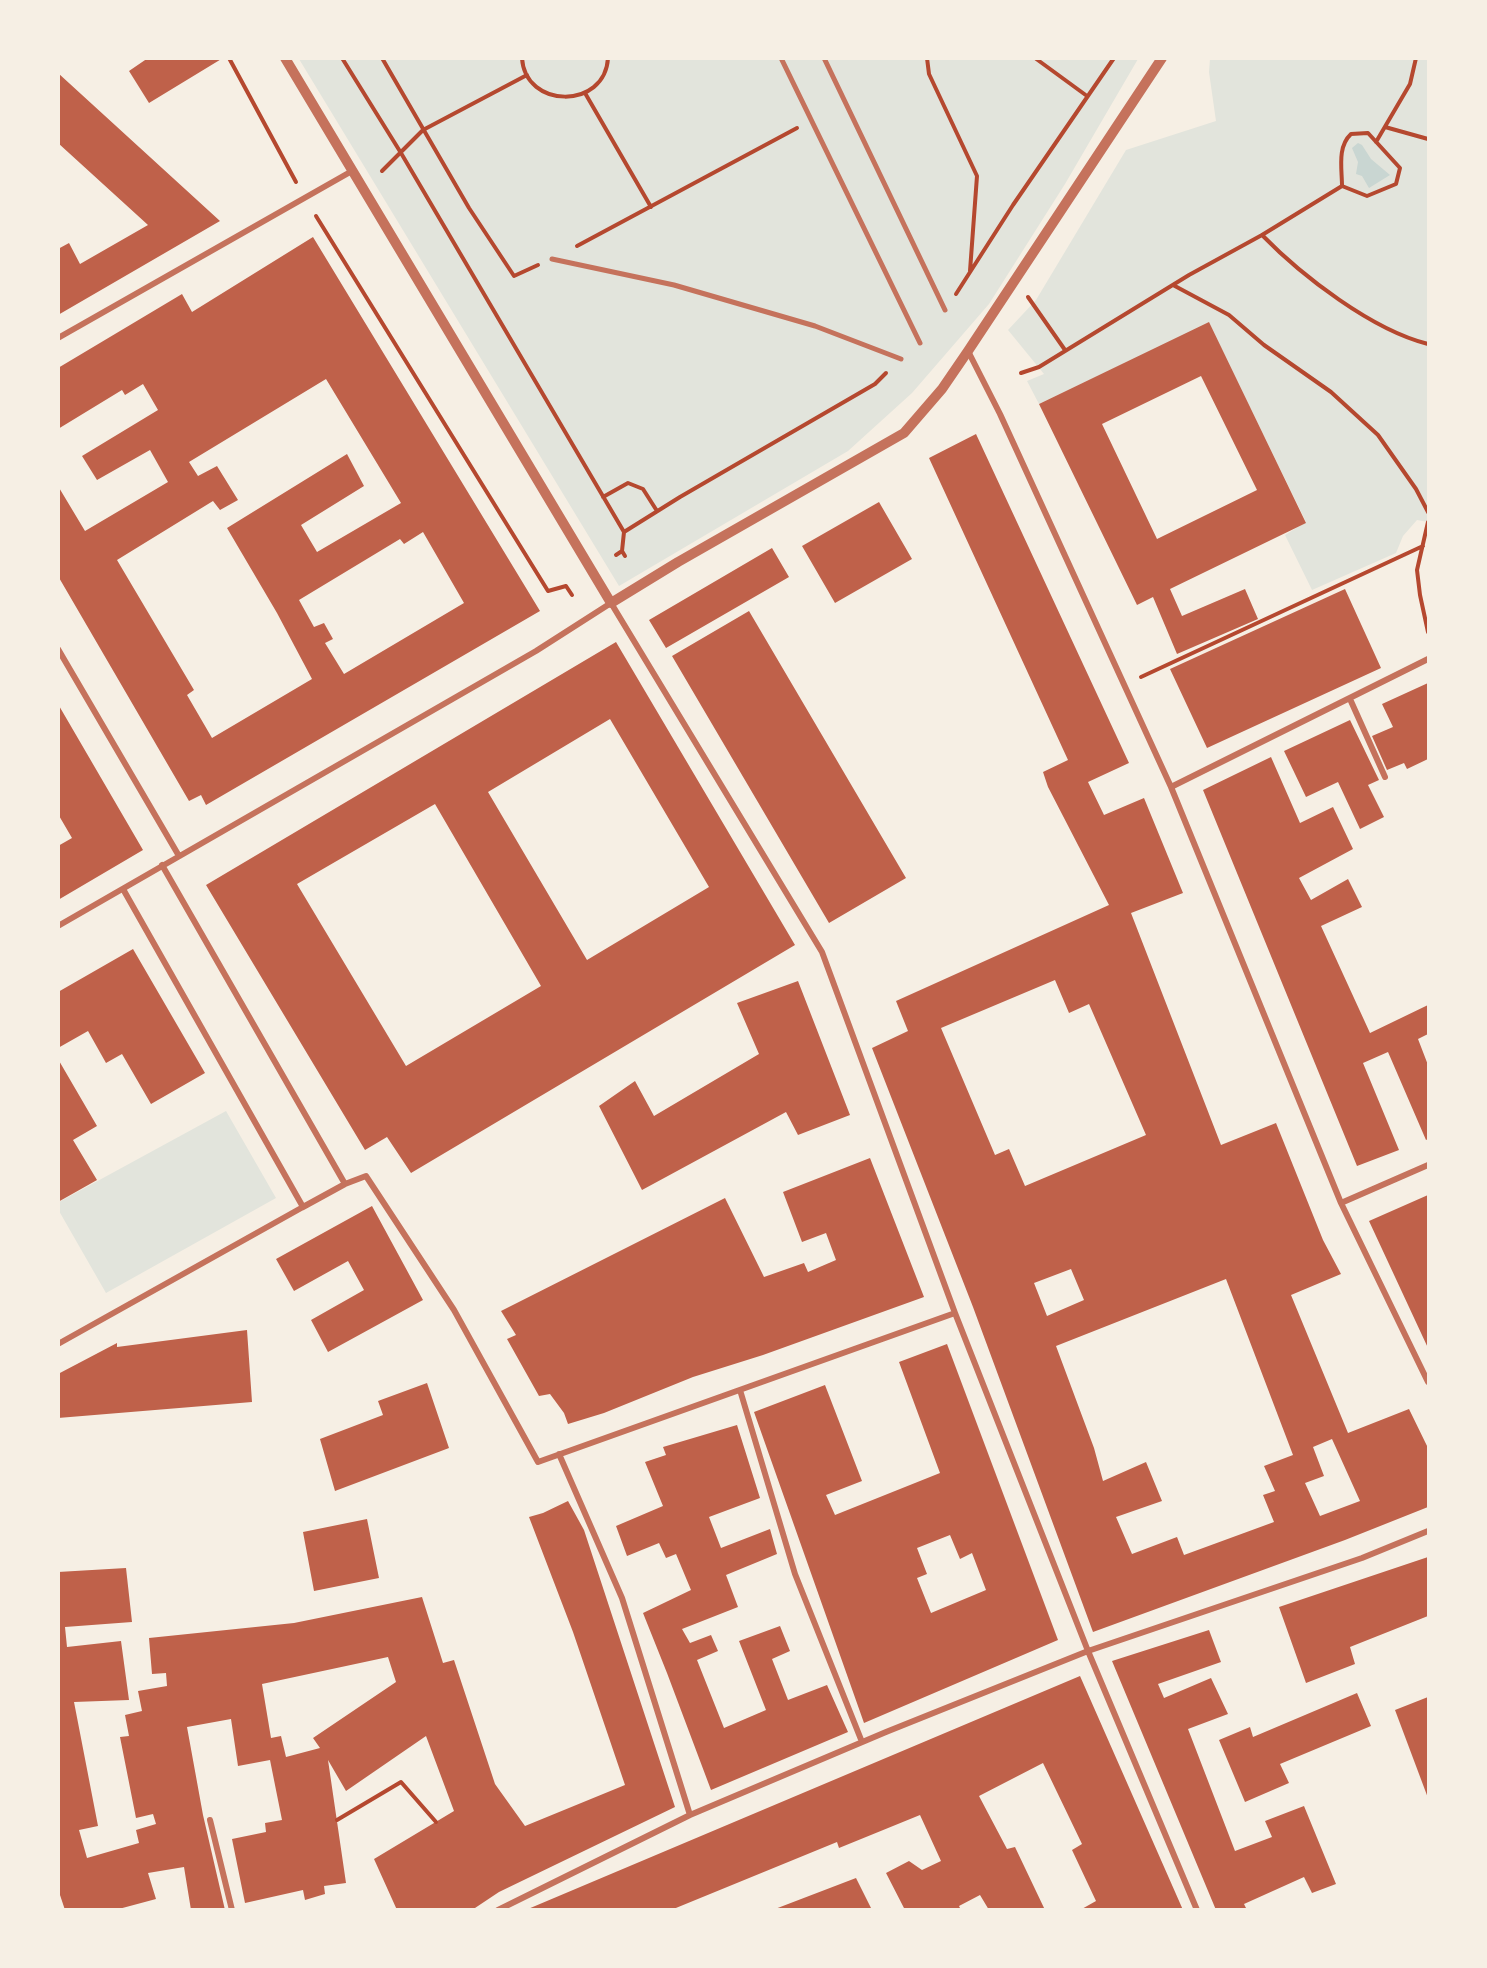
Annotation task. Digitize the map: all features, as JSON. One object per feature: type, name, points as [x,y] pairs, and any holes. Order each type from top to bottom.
[{"type":"street","points":[[285,58],[822,952],[955,1313],[1088,1651],[1197,1910]]},
{"type":"street","points":[[781,58],[920,343]]},
{"type":"street","points":[[824,58],[945,310]]},
{"type":"street","points":[[58,926],[536,651],[678,562],[898,438],[942,389],[1162,58]]},
{"type":"street","points":[[58,338],[352,171]]},
{"type":"street","points":[[552,259],[674,285],[815,326],[901,359]]},
{"type":"street","points":[[968,351],[1000,414],[1171,787],[1341,1203],[1428,1382]]},
{"type":"street","points":[[58,649],[179,856]]},
{"type":"street","points":[[1171,787],[1428,659]]},
{"type":"street","points":[[1350,699],[1385,777]]},
{"type":"street","points":[[162,865],[345,1184]]},
{"type":"street","points":[[123,889],[303,1207]]},
{"type":"street","points":[[1341,1203],[1428,1165]]},
{"type":"street","points":[[58,1344],[345,1184],[366,1176],[454,1310],[538,1462],[955,1313]]},
{"type":"street","points":[[740,1390],[795,1574],[862,1742]]},
{"type":"street","points":[[559,1454],[622,1598],[690,1815]]},
{"type":"street","points":[[498,1910],[690,1815],[862,1742],[1088,1651],[1362,1558],[1428,1531]]},
{"type":"street","points":[[210,1820],[232,1910]]},
{"type":"path","points":[[229,58],[299,187]]},
{"type":"path","points":[[342,58],[401,153],[624,532],[623,554],[615,555]]},
{"type":"path","points":[[382,58],[469,208],[513,276],[552,259],[811,120]]},
{"type":"path","points":[[522,58],[527,75],[535,86],[553,96],[572,98],[596,86],[603,76],[608,58]]},
{"type":"path","points":[[927,58],[928,74],[977,176],[970,271]]},
{"type":"path","points":[[1035,58],[1087,96]]},
{"type":"path","points":[[945,310],[1114,58]]},
{"type":"path","points":[[1376,142],[1410,84],[1416,58]]},
{"type":"path","points":[[382,171],[423,130],[527,75]]},
{"type":"path","points":[[585,93],[651,207]]},
{"type":"path","points":[[1385,127],[1428,139]]},
{"type":"path","points":[[1351,134],[1368,134],[1400,168],[1396,184],[1367,196],[1342,186],[1341,156],[1344,140],[1351,134]]},
{"type":"path","points":[[1021,374],[1039,367],[1342,186]]},
{"type":"path","points":[[316,216],[548,591],[571,583]]},
{"type":"path","points":[[1263,235],[1287,261],[1337,297],[1374,321],[1428,344]]},
{"type":"path","points":[[1173,285],[1228,315],[1264,345],[1331,392],[1378,435],[1416,489],[1428,512]]},
{"type":"path","points":[[1026,294],[1065,350]]},
{"type":"path","points":[[624,532],[875,384],[901,359]]},
{"type":"path","points":[[603,497],[628,483],[643,489],[657,512]]},
{"type":"path","points":[[1428,522],[1417,570],[1428,632]]},
{"type":"path","points":[[1124,685],[1423,546]]},
{"type":"path","points":[[566,586],[572,595]]},
{"type":"path","points":[[337,1820],[401,1782],[436,1822]]},
{"type":"shaded area","points":[[299,59],[1138,59],[1065,184],[989,304],[912,393],[848,451],[619,586]]},
{"type":"shaded area","points":[[1210,59],[1428,59],[1428,522],[1417,520],[1403,536],[1396,553],[1312,590],[1285,535],[1306,522],[1209,323],[1039,404],[1027,381],[1044,374],[1008,330],[1036,300],[1126,150],[1216,121],[1209,72]]},
{"type":"shaded area","points":[[1358,143],[1362,145],[1371,159],[1390,175],[1369,188],[1362,176],[1356,174],[1358,162],[1352,148]]},
{"type":"shaded area","points":[[226,1111],[276,1198],[106,1293],[59,1211],[59,1202]]},
{"type":"building","points":[[148,58],[223,58],[149,103],[129,71]]},
{"type":"building","points":[[58,73],[220,221],[58,315],[58,249],[69,243],[80,264],[148,225],[58,143]]},
{"type":"building","points":[[313,237],[540,611],[206,805],[201,795],[189,801],[58,576],[58,486],[85,531],[168,482],[150,450],[97,480],[82,456],[158,410],[143,384],[125,395],[122,390],[58,429],[58,368],[182,294],[192,312]],"holes":[[[326,379],[401,503],[317,552],[301,525],[364,486],[347,454],[227,528],[277,613],[312,679],[212,738],[187,695],[194,690],[117,560],[213,501],[220,510],[238,500],[217,466],[198,476],[189,462]],[[423,532],[464,603],[344,674],[325,643],[333,639],[324,623],[314,627],[299,600],[400,539],[404,544]]]},
{"type":"building","points":[[1209,322],[1306,523],[1170,589],[1182,616],[1245,589],[1258,619],[1177,654],[1153,597],[1137,605],[1039,404]],"holes":[[[1201,376],[1257,490],[1157,539],[1102,424]]]},
{"type":"building","points":[[976,434],[1129,763],[1088,782],[1104,815],[1144,798],[1183,893],[1131,913],[1221,1145],[1276,1123],[1323,1240],[1341,1274],[1291,1295],[1348,1433],[1409,1409],[1428,1448],[1428,1507],[1345,1540],[1093,1632],[973,1307],[872,1048],[908,1031],[896,1001],[1109,905],[1048,787],[1043,772],[1068,760],[929,458]],"holes":[[[1055,980],[1069,1013],[1089,1004],[1146,1135],[1025,1186],[1009,1149],[995,1155],[941,1028]],[[1071,1269],[1084,1300],[1047,1316],[1034,1283]],[[1226,1279],[1293,1455],[1264,1466],[1275,1491],[1263,1495],[1274,1522],[1184,1555],[1177,1537],[1132,1554],[1116,1517],[1162,1501],[1146,1462],[1103,1481],[1094,1448],[1056,1346]],[[1332,1439],[1360,1501],[1320,1516],[1305,1483],[1324,1476],[1313,1447]]]},
{"type":"building","points":[[879,502],[912,559],[835,603],[802,546]]},
{"type":"building","points":[[772,548],[789,577],[666,648],[649,620]]},
{"type":"building","points":[[1345,589],[1381,668],[1207,748],[1170,669]]},
{"type":"building","points":[[749,611],[906,878],[829,923],[672,656]]},
{"type":"building","points":[[616,642],[795,945],[411,1173],[387,1137],[365,1150],[206,885]],"holes":[[[610,719],[709,887],[587,960],[488,792]],[[435,804],[541,986],[406,1066],[297,884]]]},
{"type":"building","points":[[1428,683],[1428,759],[1407,769],[1404,763],[1387,770],[1372,736],[1393,727],[1382,704]]},
{"type":"building","points":[[58,704],[143,850],[58,900],[58,846],[72,838],[58,814]]},
{"type":"building","points":[[1350,720],[1379,780],[1368,785],[1384,817],[1360,829],[1338,782],[1306,797],[1284,751]]},
{"type":"building","points":[[1271,757],[1300,823],[1333,807],[1353,849],[1299,878],[1311,900],[1348,879],[1362,907],[1321,926],[1370,1033],[1428,1005],[1428,1034],[1418,1039],[1428,1065],[1428,1139],[1426,1140],[1388,1052],[1363,1063],[1399,1150],[1357,1166],[1203,790]]},
{"type":"building","points":[[133,949],[205,1073],[151,1104],[122,1054],[106,1063],[88,1031],[58,1048],[58,992]]},
{"type":"building","points":[[798,981],[850,1115],[798,1135],[786,1112],[642,1190],[599,1106],[635,1081],[654,1116],[759,1054],[737,1003]]},
{"type":"building","points":[[58,1059],[97,1126],[73,1140],[97,1180],[58,1202]]},
{"type":"building","points":[[870,1158],[924,1297],[763,1355],[693,1377],[604,1413],[568,1424],[564,1413],[550,1394],[539,1396],[507,1339],[516,1335],[501,1311],[725,1198],[764,1277],[804,1263],[808,1272],[836,1260],[826,1233],[802,1242],[783,1192]]},
{"type":"building","points":[[1428,1195],[1428,1348],[1369,1221]]},
{"type":"building","points":[[372,1206],[423,1300],[328,1352],[311,1320],[364,1290],[348,1261],[294,1291],[276,1259]]},
{"type":"building","points":[[247,1330],[252,1402],[58,1418],[58,1374],[117,1343],[117,1347]]},
{"type":"building","points":[[947,1344],[1058,1640],[864,1723],[754,1412],[825,1385],[862,1481],[826,1495],[835,1515],[940,1473],[899,1362]],"holes":[[[950,1535],[960,1559],[972,1553],[986,1590],[931,1613],[917,1578],[927,1574],[917,1548]]]},
{"type":"building","points":[[427,1383],[449,1448],[335,1491],[320,1439],[383,1415],[378,1401]]},
{"type":"building","points":[[737,1425],[760,1498],[709,1517],[721,1548],[770,1529],[777,1554],[726,1575],[738,1607],[682,1629],[690,1643],[711,1635],[718,1651],[697,1660],[724,1728],[766,1710],[739,1641],[780,1626],[790,1651],[772,1659],[788,1700],[827,1685],[848,1732],[711,1790],[643,1613],[691,1590],[676,1554],[666,1558],[659,1543],[627,1556],[616,1526],[663,1506],[645,1462],[666,1455],[663,1447]]},
{"type":"building","points":[[568,1501],[584,1530],[675,1807],[499,1892],[472,1910],[397,1910],[374,1859],[454,1811],[426,1736],[346,1791],[328,1760],[346,1883],[324,1886],[325,1894],[305,1900],[303,1890],[245,1903],[232,1839],[266,1832],[265,1823],[282,1820],[270,1760],[238,1766],[231,1719],[187,1727],[203,1815],[225,1910],[191,1910],[184,1867],[148,1873],[156,1899],[115,1910],[65,1910],[58,1889],[58,1572],[126,1568],[132,1622],[65,1627],[67,1647],[121,1641],[129,1700],[74,1702],[98,1826],[79,1830],[87,1858],[139,1843],[136,1830],[156,1824],[153,1814],[136,1818],[120,1737],[129,1736],[125,1715],[142,1711],[138,1691],[167,1686],[166,1673],[152,1674],[149,1638],[294,1623],[422,1597],[443,1663],[454,1660],[495,1784],[525,1826],[625,1785],[573,1632],[529,1517]],"holes":[[[388,1657],[396,1682],[313,1738],[320,1748],[286,1757],[281,1736],[271,1738],[262,1684]]]},
{"type":"building","points":[[367,1519],[379,1578],[314,1591],[303,1532]]},
{"type":"building","points":[[1428,1557],[1428,1616],[1350,1647],[1355,1664],[1306,1683],[1279,1607]]},
{"type":"building","points":[[1209,1630],[1221,1662],[1158,1684],[1164,1698],[1211,1678],[1228,1714],[1188,1729],[1235,1851],[1272,1837],[1265,1821],[1304,1806],[1336,1884],[1312,1893],[1304,1877],[1244,1904],[1247,1910],[1216,1910],[1112,1661]]},
{"type":"building","points":[[1080,1676],[1183,1910],[1080,1910],[1096,1901],[1072,1850],[1082,1844],[1043,1763],[979,1796],[1007,1849],[1015,1847],[1045,1910],[989,1910],[980,1895],[959,1906],[961,1910],[905,1910],[886,1873],[909,1861],[922,1870],[941,1861],[920,1815],[839,1848],[837,1842],[671,1910],[528,1909]]},
{"type":"building","points":[[1357,1693],[1371,1726],[1280,1764],[1289,1783],[1245,1802],[1219,1740],[1250,1727],[1253,1737]]},
{"type":"building","points":[[1428,1697],[1428,1798],[1395,1710]]},
{"type":"building","points":[[856,1878],[872,1910],[775,1910],[775,1909]]}]
